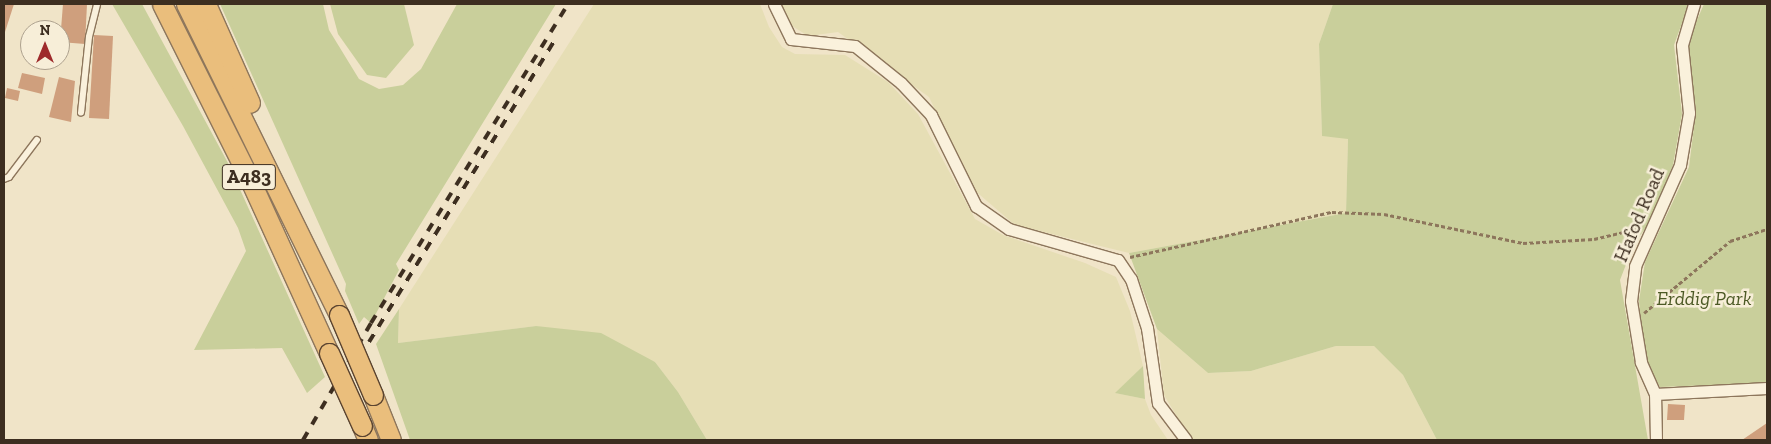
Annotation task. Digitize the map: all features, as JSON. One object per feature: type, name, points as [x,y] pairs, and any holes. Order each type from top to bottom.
[{"type":"highway","points":[[156,4],[192,61]]},
{"type":"highway","name":"A483","points":[[162,4],[192,61],[365,433]]},
{"type":"highway","name":"A483","points":[[186,4],[302,236],[339,315],[391,440]]},
{"type":"highway","points":[[206,4],[262,130],[302,236]]},
{"type":"street","points":[[774,4],[792,39],[855,46],[901,83],[931,115],[976,206],[1009,229],[1118,260],[1131,279],[1147,328],[1158,403],[1186,440]]},
{"type":"street","name":"Hafod Road","points":[[1656,440],[1654,394],[1640,362],[1630,301],[1634,266],[1680,165],[1689,112],[1682,45],[1694,4]]},
{"type":"street","points":[[1654,394],[1767,388]]},
{"type":"lane","points":[[81,113],[89,37],[97,4]]},
{"type":"lane","points":[[4,179],[9,178],[37,140]]},
{"type":"path","points":[[1118,260],[1332,212],[1384,214],[1523,243],[1594,240],[1653,224]]},
{"type":"path","points":[[1633,322],[1730,241],[1767,229]]},
{"type":"shaded area","points":[[594,4],[760,4],[769,27],[782,47],[795,54],[845,55],[888,82],[918,114],[975,219],[1003,235],[1085,263],[1116,277],[1130,311],[1143,366],[1116,393],[1145,399],[1151,415],[1168,440],[707,440],[678,392],[655,362],[536,326],[398,343],[399,309]]},
{"type":"shaded area","points":[[781,4],[1333,4],[1319,44],[1322,136],[1348,138],[1346,213],[1129,253],[1015,225],[973,189],[929,97],[838,32],[808,36],[789,24]]},
{"type":"shaded area","points":[[1157,329],[1208,373],[1251,371],[1336,346],[1374,346],[1403,375],[1437,440],[1191,440],[1164,395]]},
{"type":"green space","points":[[112,4],[142,4],[228,163],[325,377],[307,393],[282,348],[194,350],[246,251],[238,228],[183,126]]},
{"type":"green space","points":[[220,4],[323,4],[329,30],[359,79],[379,89],[403,85],[421,69],[457,4],[556,4],[396,264],[399,270],[371,323],[364,317],[359,324],[345,291],[346,284]]},
{"type":"green space","points":[[330,4],[404,4],[414,45],[386,78],[367,75],[338,34]]},
{"type":"green space","points":[[1333,4],[1689,4],[1674,45],[1682,114],[1673,165],[1650,222],[1634,244],[1620,280],[1648,440],[1437,440],[1403,375],[1374,346],[1336,346],[1251,371],[1208,373],[1157,329],[1129,253],[1346,213],[1348,139],[1322,136],[1319,44]]},
{"type":"green space","name":"Erddig Park","points":[[1704,4],[1767,4],[1767,383],[1660,387],[1644,360],[1639,301],[1645,262],[1689,167],[1696,110],[1686,45]]},
{"type":"green space","points":[[399,309],[398,343],[536,326],[601,333],[655,362],[678,392],[707,440],[410,440],[376,344]]},
{"type":"green space","points":[[1143,366],[1145,399],[1115,393]]},
{"type":"building","points":[[4,4],[14,4],[5,32],[4,31]]},
{"type":"building","points":[[63,4],[87,4],[85,44],[70,43],[70,20],[62,20]]},
{"type":"building","points":[[94,35],[113,36],[109,119],[89,118]]},
{"type":"building","points":[[22,73],[45,78],[42,94],[18,88]]},
{"type":"building","points":[[59,77],[75,81],[71,122],[49,117]]},
{"type":"building","points":[[7,88],[20,91],[18,101],[5,98]]},
{"type":"building","points":[[1668,404],[1685,405],[1684,420],[1667,420]]},
{"type":"building","points":[[1767,423],[1767,440],[1742,440]]},
{"type":"railway","points":[[303,440],[371,323],[568,4]]},
{"type":"railway","points":[[369,342],[557,36]]}]
